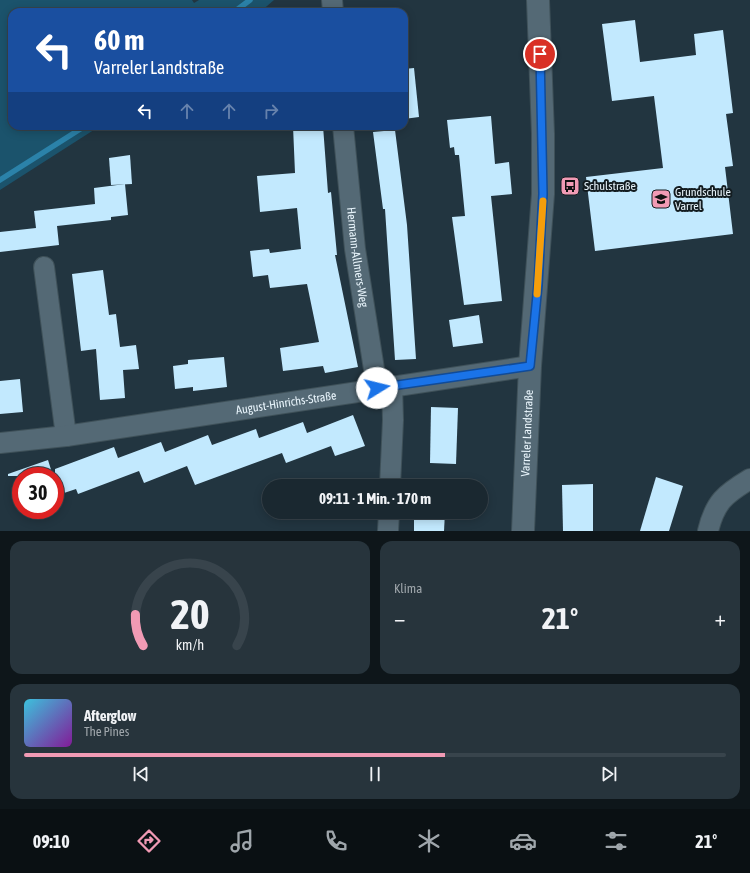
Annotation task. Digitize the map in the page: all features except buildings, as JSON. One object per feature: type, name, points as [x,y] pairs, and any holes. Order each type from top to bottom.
[{"type":"main road","name":"Varreler Landstraße","points":[[523,531],[530,366],[538,285],[543,194],[543,134],[538,0]]},
{"type":"street","name":"Hermann-Allmers-Weg","points":[[343,130],[355,249],[384,387],[393,420],[390,479]]},
{"type":"street","points":[[44,267],[66,436]]},
{"type":"street","name":"August-Hinrichs-Straße","points":[[0,443],[66,436],[530,366]]},
{"type":"street","points":[[708,531],[712,514],[727,493],[750,479]]},
{"type":"street","points":[[388,519],[388,531]]},
{"type":"shaded area","points":[[0,0],[192,0],[194,3],[199,0],[274,0],[265,8],[8,8],[8,130],[94,130],[0,190]]},
{"type":"waterway","points":[[239,8],[250,0]]},
{"type":"waterway","points":[[0,180],[79,130]]},
{"type":"slow traffic","points":[[537,294],[543,201]]},
{"type":"place","name":"Schulstraße","points":[[570,186]]},
{"type":"place","name":"Grundschule Varrel","points":[[661,199]]},
{"type":"route","points":[[377,388],[530,366],[538,285],[543,194],[543,134],[540,54]]}]
